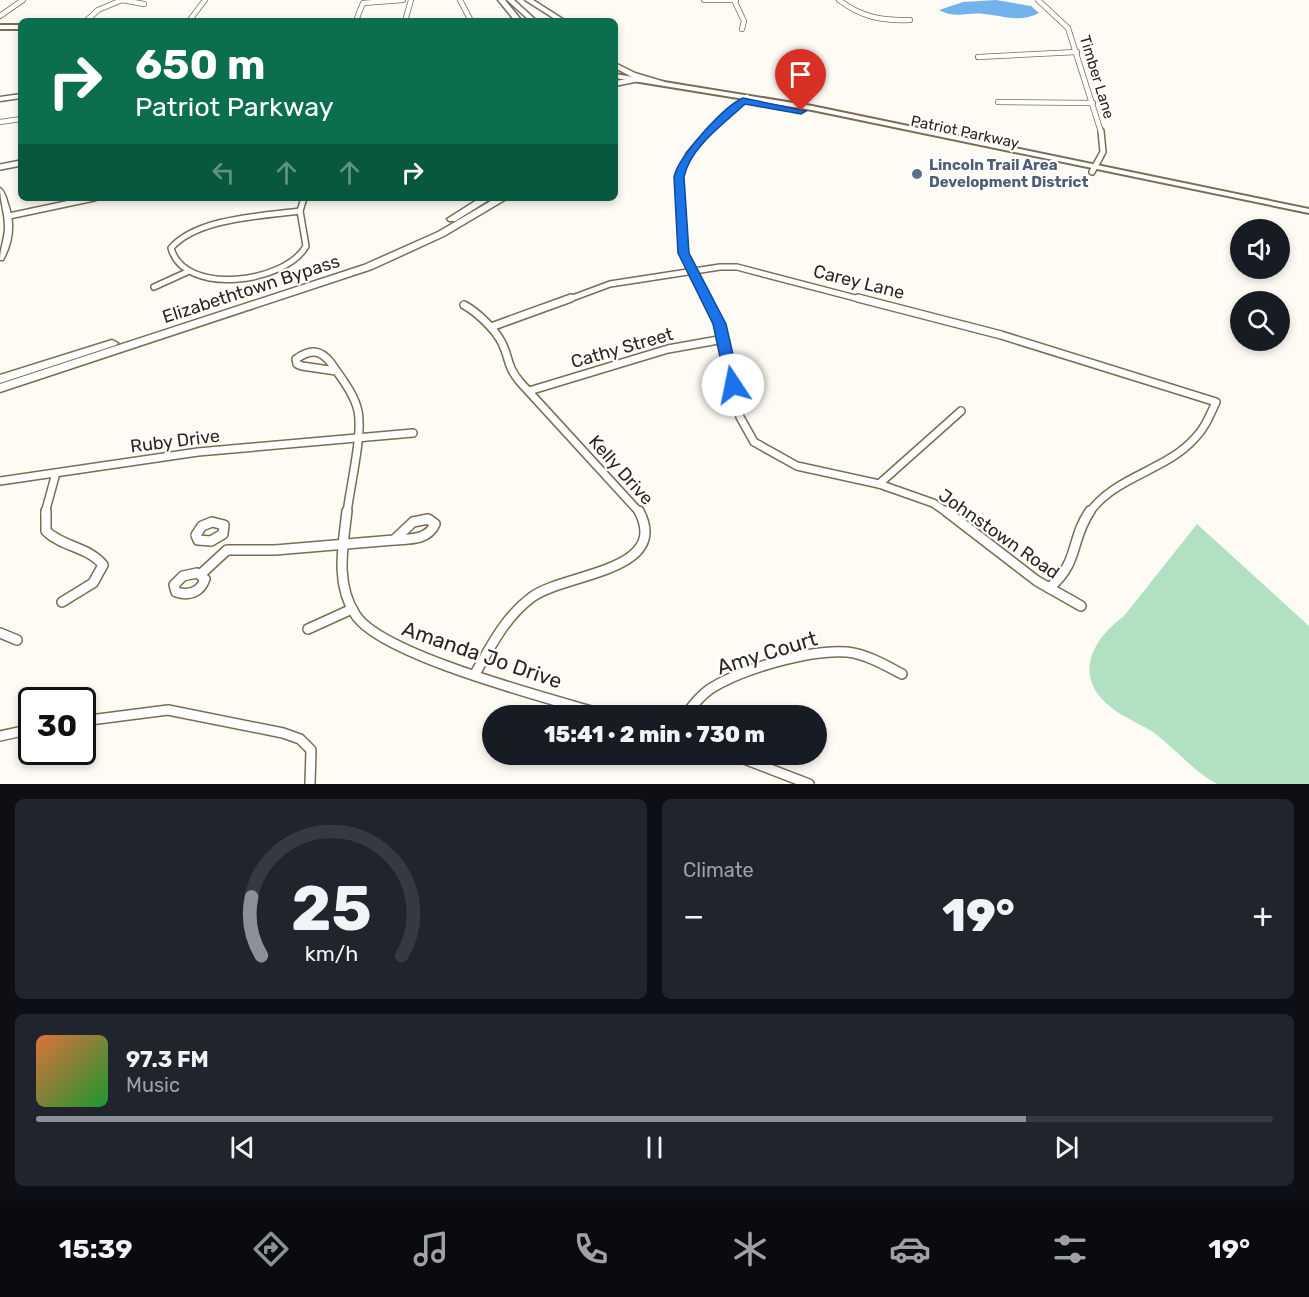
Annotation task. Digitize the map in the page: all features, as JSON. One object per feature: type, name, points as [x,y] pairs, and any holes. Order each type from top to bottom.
[{"type":"highway","points":[[501,0],[516,18]]},
{"type":"highway","points":[[510,0],[531,18]]},
{"type":"highway","points":[[523,0],[543,18]]},
{"type":"highway","points":[[528,0],[559,18]]},
{"type":"highway","points":[[618,67],[632,75],[661,82]]},
{"type":"highway","points":[[618,83],[626,80],[646,81]]},
{"type":"highway","name":"Elizabethtown Bypass","points":[[0,379],[327,275],[426,233],[487,201]]},
{"type":"highway","name":"Elizabethtown Bypass","points":[[0,388],[348,274],[424,243],[487,201]]},
{"type":"main road","points":[[0,27],[18,27]]},
{"type":"main road","name":"Patriot Parkway","points":[[618,76],[745,99]]},
{"type":"main road","name":"Patriot Parkway","points":[[646,81],[661,82],[1309,211]]},
{"type":"main road","name":"Patriot Parkway","points":[[1093,169],[1309,218]]},
{"type":"street","points":[[0,16],[23,0]]},
{"type":"street","points":[[89,18],[98,10],[122,0],[144,4]]},
{"type":"street","points":[[191,18],[205,0]]},
{"type":"street","points":[[357,18],[359,7],[363,3],[403,0]]},
{"type":"street","points":[[406,18],[411,0]]},
{"type":"street","points":[[460,0],[469,18]]},
{"type":"street","points":[[704,0],[735,0],[744,21],[742,29]]},
{"type":"street","points":[[840,0],[853,12],[869,18],[910,20]]},
{"type":"street","name":"Timber Lane","points":[[1038,0],[1068,28],[1077,52],[1104,142],[1103,152],[1093,169]]},
{"type":"street","points":[[978,57],[1077,52]]},
{"type":"street","points":[[0,99],[18,96]]},
{"type":"street","name":"Johnstown Road","points":[[745,99],[697,145],[681,166],[679,177],[683,253],[719,324],[740,417],[754,441],[773,455],[796,466],[879,484],[917,496],[947,512],[1049,588],[1081,606]]},
{"type":"street","points":[[998,102],[1093,103]]},
{"type":"street","points":[[0,122],[18,119]]},
{"type":"street","points":[[0,165],[18,162]]},
{"type":"street","points":[[0,190],[9,214],[11,232],[0,258]]},
{"type":"street","points":[[9,214],[66,201]]},
{"type":"street","points":[[9,214],[78,201]]},
{"type":"street","points":[[300,211],[215,225],[187,233],[174,242],[170,252],[174,260],[188,272],[205,279],[229,280],[251,276],[289,262],[303,252],[307,245],[300,211],[303,201]]},
{"type":"street","name":"Carey Lane","points":[[490,327],[601,287],[728,267],[753,270],[1001,335],[1216,402],[1209,421],[1183,451],[1111,492],[1090,511],[1078,534],[1069,568],[1049,588]]},
{"type":"street","points":[[154,287],[188,272]]},
{"type":"street","name":"Kelly Drive","points":[[464,305],[490,327],[502,342],[513,373],[638,509],[647,523],[649,532],[645,544],[633,557],[554,585],[528,600],[504,624],[475,674]]},
{"type":"street","name":"Cathy Street","points":[[529,391],[668,349],[724,339]]},
{"type":"street","name":"Amanda Jo Drive","points":[[336,371],[328,367],[301,366],[297,364],[296,359],[306,352],[317,351],[325,356],[336,371],[358,409],[359,420],[342,545],[343,584],[352,609],[363,624],[391,644],[573,705]]},
{"type":"street","points":[[879,484],[961,411]]},
{"type":"street","name":"Ruby Drive","points":[[0,482],[198,452],[355,440],[413,433]]},
{"type":"street","points":[[56,473],[45,514],[46,531],[55,540],[95,556],[103,566],[93,583],[62,602]]},
{"type":"street","points":[[201,574],[227,550],[275,550],[342,545],[394,540],[427,536],[435,528],[435,524],[428,519],[417,519],[394,540]]},
{"type":"street","points":[[218,538],[227,550]]},
{"type":"street","points":[[308,629],[352,609]]},
{"type":"street","points":[[0,633],[17,640]]},
{"type":"street","name":"Amy Court","points":[[694,705],[702,695],[720,684],[802,657],[834,652],[854,653],[902,674]]},
{"type":"street","points":[[96,719],[168,710],[284,733],[300,739],[311,750],[310,784]]},
{"type":"street","points":[[0,736],[18,732]]},
{"type":"street","points":[[759,765],[809,784]]},
{"type":"green space","points":[[1197,524],[1309,626],[1309,784],[1217,784],[1200,773],[1153,732],[1113,709],[1093,685],[1090,661],[1102,637],[1124,616]]},
{"type":"water","points":[[996,0],[1031,6],[1039,13],[1025,18],[1012,18],[978,14],[950,14],[939,10],[963,2]]},
{"type":"place","name":"Lincoln Trail Area Development District","points":[[917,174]]},
{"type":"route","points":[[733,385],[719,324],[683,253],[679,177],[681,166],[697,145],[743,100],[801,111]]}]
